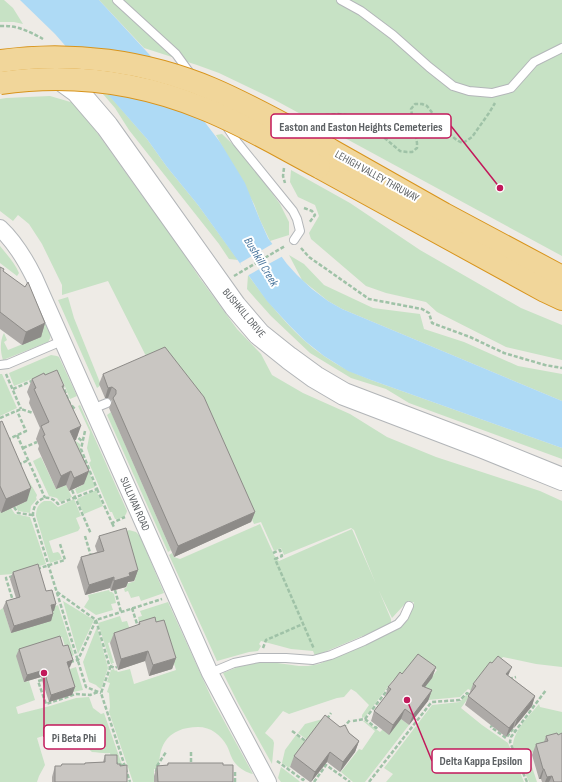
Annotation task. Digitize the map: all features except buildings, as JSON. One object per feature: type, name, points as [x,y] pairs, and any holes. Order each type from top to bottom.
[{"type":"highway","name":"LEHIGH VALLEY THRUWAY","points":[[0,61],[26,58],[67,57],[108,60],[149,68],[212,89],[265,114],[324,158],[538,287],[562,299]]},
{"type":"highway","name":"LEHIGH VALLEY THRUWAY","points":[[0,83],[28,80],[67,79],[105,82],[143,89],[184,101],[255,133],[324,158],[444,214],[562,277]]},
{"type":"street","name":"BUSHKILL DRIVE","points":[[0,55],[44,68],[77,91],[107,126],[235,306],[259,334],[289,358],[315,377],[344,394],[562,479]]},
{"type":"street","name":"SULLIVAN ROAD","points":[[0,228],[5,232],[23,256],[39,297],[62,341],[210,673],[268,782]]},
{"type":"lane","points":[[117,0],[176,54],[202,92]]},
{"type":"lane","points":[[341,0],[361,11],[453,86],[469,91],[492,93],[511,88],[534,62],[562,48]]},
{"type":"lane","points":[[554,52],[562,58]]},
{"type":"lane","points":[[211,104],[238,142],[293,211],[300,231],[294,240]]},
{"type":"lane","points":[[1,365],[8,364],[62,341]]},
{"type":"lane","points":[[210,673],[234,663],[259,658],[305,660],[319,659],[331,655],[398,624],[404,617],[409,606]]},
{"type":"path","points":[[315,123],[325,115],[338,114],[353,116],[367,124],[400,151],[412,152],[417,148],[411,109],[415,104],[427,106],[453,138],[463,143],[472,137],[502,91]]},
{"type":"path","points":[[286,186],[283,176],[284,168],[287,162]]},
{"type":"path","points":[[299,206],[312,211],[315,215],[307,226],[300,231]]},
{"type":"path","points":[[239,282],[234,276],[294,240],[310,257],[370,299],[422,309],[429,312],[432,323],[470,337],[504,353],[544,365],[562,368]]},
{"type":"path","points":[[1,365],[21,409]]},
{"type":"path","points":[[13,389],[36,379]]},
{"type":"path","points":[[57,385],[61,383],[71,409]]},
{"type":"path","points":[[70,404],[92,408]]},
{"type":"path","points":[[0,418],[21,409],[33,413]]},
{"type":"path","points":[[5,438],[6,440],[26,431],[17,411]]},
{"type":"path","points":[[83,426],[85,433],[81,449],[114,527]]},
{"type":"path","points":[[73,433],[83,442]]},
{"type":"path","points":[[17,435],[45,498]]},
{"type":"path","points":[[23,448],[38,442]]},
{"type":"path","points":[[12,467],[28,460]]},
{"type":"path","points":[[97,488],[58,504],[53,500],[45,498],[40,500],[33,509],[33,515],[86,687],[100,693]]},
{"type":"path","points":[[72,490],[91,534]]},
{"type":"path","points":[[14,507],[18,513],[33,515]]},
{"type":"path","points":[[112,523],[129,515]]},
{"type":"path","points":[[85,536],[93,563]]},
{"type":"path","points":[[35,570],[65,560],[60,544]]},
{"type":"path","points":[[273,553],[280,550],[282,556],[275,559],[319,659]]},
{"type":"path","points":[[13,576],[6,578],[13,601],[16,600]]},
{"type":"path","points":[[115,590],[121,612]]},
{"type":"path","points":[[57,592],[96,620],[110,666],[100,693],[130,782]]},
{"type":"path","points":[[69,663],[78,660],[96,620],[166,598]]},
{"type":"path","points":[[55,603],[60,602]]},
{"type":"path","points":[[132,608],[140,631]]},
{"type":"path","points":[[265,642],[266,640],[303,624]]},
{"type":"path","points":[[110,666],[117,667]]},
{"type":"path","points":[[506,680],[516,677]]},
{"type":"path","points":[[42,680],[38,681],[46,704],[76,694],[90,695],[100,693]]},
{"type":"path","points":[[365,719],[392,685]]},
{"type":"path","points":[[495,722],[491,727],[506,738],[546,690]]},
{"type":"path","points":[[369,782],[419,715],[432,702],[460,700],[467,693],[476,700]]},
{"type":"path","points":[[327,719],[331,713]]},
{"type":"path","points":[[342,730],[352,720],[365,719],[376,728],[378,726]]},
{"type":"path","points":[[505,723],[514,730]]},
{"type":"path","points":[[514,730],[510,742],[527,782]]},
{"type":"path","points":[[292,731],[308,743]]},
{"type":"path","points":[[156,776],[156,768],[166,752]]},
{"type":"path","points":[[191,752],[191,767]]},
{"type":"path","points":[[108,758],[125,766]]},
{"type":"path","points":[[277,761],[303,780],[305,778]]},
{"type":"path","points":[[314,782],[326,764],[350,782]]},
{"type":"path","points":[[235,770],[235,782]]},
{"type":"green space","points":[[0,0],[4,0],[13,8],[23,24],[14,22],[0,22]]},
{"type":"green space","points":[[99,0],[562,0],[562,256],[273,99],[219,73],[144,48]]},
{"type":"green space","points":[[103,94],[109,95],[147,139],[238,260],[229,259]]},
{"type":"green space","points":[[50,96],[74,103],[88,120],[237,329],[261,354],[272,375],[303,393],[350,414],[387,437],[436,457],[540,491],[562,501],[562,667],[536,664],[503,657],[472,691],[468,689],[460,697],[428,700],[420,694],[437,670],[425,661],[401,682],[396,679],[393,680],[365,717],[362,718],[362,715],[369,705],[351,689],[344,697],[289,714],[283,711],[265,733],[273,740],[274,743],[272,764],[223,673],[245,664],[263,661],[299,666],[319,664],[367,644],[407,621],[414,602],[404,605],[392,618],[379,591],[391,619],[391,624],[315,656],[313,651],[291,649],[261,641],[259,644],[261,646],[258,651],[217,661],[169,555],[172,553],[174,557],[180,559],[260,524],[274,555],[279,561],[352,529],[376,584],[354,530],[351,528],[284,555],[281,548],[274,551],[261,522],[254,524],[203,407],[147,358],[108,281],[62,295],[62,285],[42,244],[29,224],[18,215],[13,221],[0,211],[0,99]]},
{"type":"green space","points":[[222,134],[244,155],[280,204],[289,222],[289,235],[270,241],[254,204],[216,135]]},
{"type":"green space","points":[[291,170],[350,203],[420,250],[521,308],[562,325],[562,360],[506,347],[437,312],[426,302],[386,293],[366,286],[311,239],[309,233],[319,216],[315,205],[298,197],[290,182]]},
{"type":"green space","points":[[0,246],[17,269],[19,273],[17,276],[0,263]]},
{"type":"green space","points":[[289,255],[304,264],[324,285],[373,308],[420,314],[424,329],[464,342],[518,366],[562,374],[562,401],[342,309],[328,301],[302,280]]},
{"type":"green space","points":[[248,275],[292,329],[313,348],[335,363],[371,380],[562,448],[562,459],[409,403],[386,389],[351,378],[310,353],[271,316],[247,289]]},
{"type":"green space","points":[[68,297],[74,318],[101,385],[97,388],[58,300]]},
{"type":"green space","points":[[37,308],[41,312],[50,334],[48,342],[3,360],[1,346],[4,333],[7,340],[4,342],[8,350],[40,337]]},
{"type":"green space","points":[[51,355],[59,357],[77,396],[70,399],[61,379],[44,376],[37,377],[14,386],[9,373]]},
{"type":"green space","points":[[0,374],[2,374],[17,408],[0,416]]},
{"type":"green space","points":[[80,405],[127,511],[126,515],[121,518],[115,519],[112,512],[110,512],[89,463],[91,461],[87,448],[90,432],[78,406]]},
{"type":"green space","points":[[111,412],[171,550],[168,552],[107,415]]},
{"type":"green space","points":[[74,440],[80,444],[80,449],[95,487],[77,494],[75,489],[84,484]]},
{"type":"green space","points":[[41,457],[56,489],[66,485],[72,497],[60,502],[57,498],[49,496],[33,461]]},
{"type":"green space","points":[[22,469],[37,495],[37,499],[31,506],[30,513],[18,511],[16,506],[27,501]]},
{"type":"green space","points":[[96,490],[103,506],[84,514],[77,499]]},
{"type":"green space","points":[[74,499],[81,516],[76,518],[80,528],[78,531],[49,541],[53,553],[58,552],[62,559],[50,563],[36,516],[37,509],[44,501],[51,501],[58,507]]},
{"type":"green space","points":[[11,508],[15,514],[30,517],[46,564],[13,574],[0,575],[0,512]]},
{"type":"green space","points":[[129,530],[136,532],[140,536],[164,593],[141,601],[139,596],[131,598],[128,591],[125,592],[124,589],[127,587],[126,584],[135,581],[121,535]]},
{"type":"green space","points":[[109,590],[114,594],[116,603],[111,604],[113,610],[96,615],[84,607],[89,599],[88,595]]},
{"type":"green space","points":[[63,601],[94,620],[78,654]]},
{"type":"green space","points":[[168,602],[212,699],[253,774],[237,765],[232,759],[225,742],[219,735],[207,728],[193,727],[185,728],[172,734],[164,743],[159,760],[159,773],[158,768],[154,769],[154,782],[133,782],[109,712],[109,693],[107,692],[110,683],[107,682],[111,670],[114,669],[118,672],[130,669],[134,684],[176,670],[162,625],[139,622],[138,617],[142,616],[140,611]]},
{"type":"green space","points":[[58,605],[74,655],[69,658],[62,637],[51,641],[25,682],[29,681],[35,700],[16,707],[18,714],[76,698],[89,697],[93,708],[101,714],[104,713],[128,782],[123,782],[112,763],[110,753],[92,752],[89,750],[85,732],[82,731],[78,724],[37,738],[45,765],[37,782],[0,782],[0,610],[3,608],[11,633],[54,611],[53,607]]},
{"type":"green space","points":[[120,616],[122,622],[127,621],[132,636],[108,643],[114,663],[112,663],[113,665],[111,664],[98,623]]},
{"type":"green space","points":[[97,627],[108,668],[101,689],[89,682],[83,662]]},
{"type":"green space","points":[[76,667],[83,690],[73,692],[67,670]]},
{"type":"green space","points":[[466,695],[469,697],[461,708],[508,743],[524,782],[386,782],[393,774],[384,768],[432,705],[460,702]]},
{"type":"green space","points":[[539,704],[540,707],[562,712],[562,740],[528,755],[537,782],[529,782],[513,746],[519,729]]},
{"type":"green space","points":[[324,719],[309,739],[306,739],[298,733],[305,724]]},
{"type":"green space","points":[[401,719],[409,725],[365,782],[353,782],[341,772],[359,749],[362,750],[375,731],[363,721],[380,732]]},
{"type":"green space","points":[[296,735],[305,742],[305,744],[289,768],[282,763],[285,750]]},
{"type":"green space","points":[[281,767],[300,782],[281,782],[278,778]]},
{"type":"water","name":"Bushkill Creek","points":[[20,0],[99,0],[171,78],[220,142],[245,183],[268,238],[297,275],[312,289],[342,309],[562,401],[562,448],[348,371],[324,356],[305,341],[267,301],[198,205],[167,167],[147,139],[55,34]]},
{"type":"pier","points":[[274,243],[283,256],[247,276],[240,263]]},
{"type":"place","name":"Easton and Easton Heights Cemeteries","points":[[500,188]]},
{"type":"place","name":"Pi Beta Phi","points":[[44,673]]},
{"type":"place","name":"Delta Kappa Epsilon","points":[[407,700]]}]
